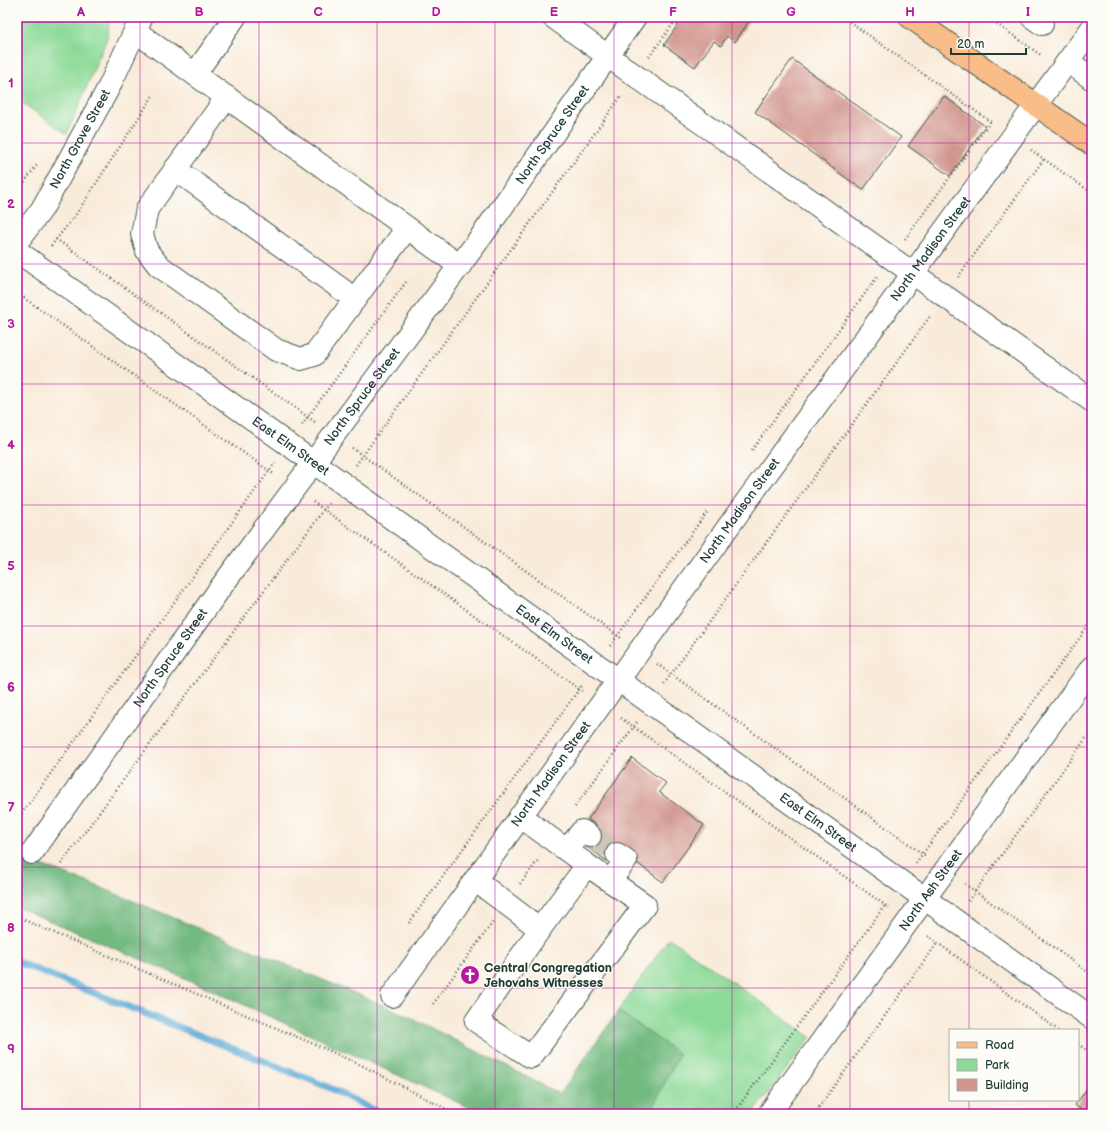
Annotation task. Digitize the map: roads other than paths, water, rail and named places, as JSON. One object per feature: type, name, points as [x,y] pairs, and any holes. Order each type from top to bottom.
[{"type":"main road","points":[[910,17],[1092,144]]},
{"type":"street","points":[[195,74],[235,17]]},
{"type":"street","points":[[553,17],[1092,401]]},
{"type":"street","name":"North Spruce Street","points":[[32,853],[221,587],[460,266],[636,17]]},
{"type":"street","points":[[138,22],[195,74],[460,266]]},
{"type":"street","name":"North Grove Street","points":[[17,242],[42,209],[109,88],[138,22]]},
{"type":"street","name":"North Madison Street","points":[[392,996],[751,495],[1092,28]]},
{"type":"street","points":[[1064,66],[1092,79]]},
{"type":"street","points":[[227,97],[147,209],[142,234],[147,251],[158,265],[170,274],[276,350],[301,359],[314,355],[407,228]]},
{"type":"street","points":[[175,169],[355,299]]},
{"type":"street","name":"East Elm Street","points":[[17,251],[1092,1018]]},
{"type":"street","name":"North Ash Street","points":[[769,1114],[1092,667]]},
{"type":"street","points":[[520,816],[645,905],[531,1057],[476,1021],[587,864]]},
{"type":"street","points":[[560,845],[582,831],[590,836]]},
{"type":"street","points":[[610,881],[626,860],[617,854]]},
{"type":"street","points":[[475,880],[540,929]]},
{"type":"waterway","points":[[17,962],[328,1087],[381,1114]]},
{"type":"tunnel","points":[[590,836],[617,854]]},
{"type":"place","name":"Central Congregation Jehovahs Witnesses","points":[[470,975]]}]
